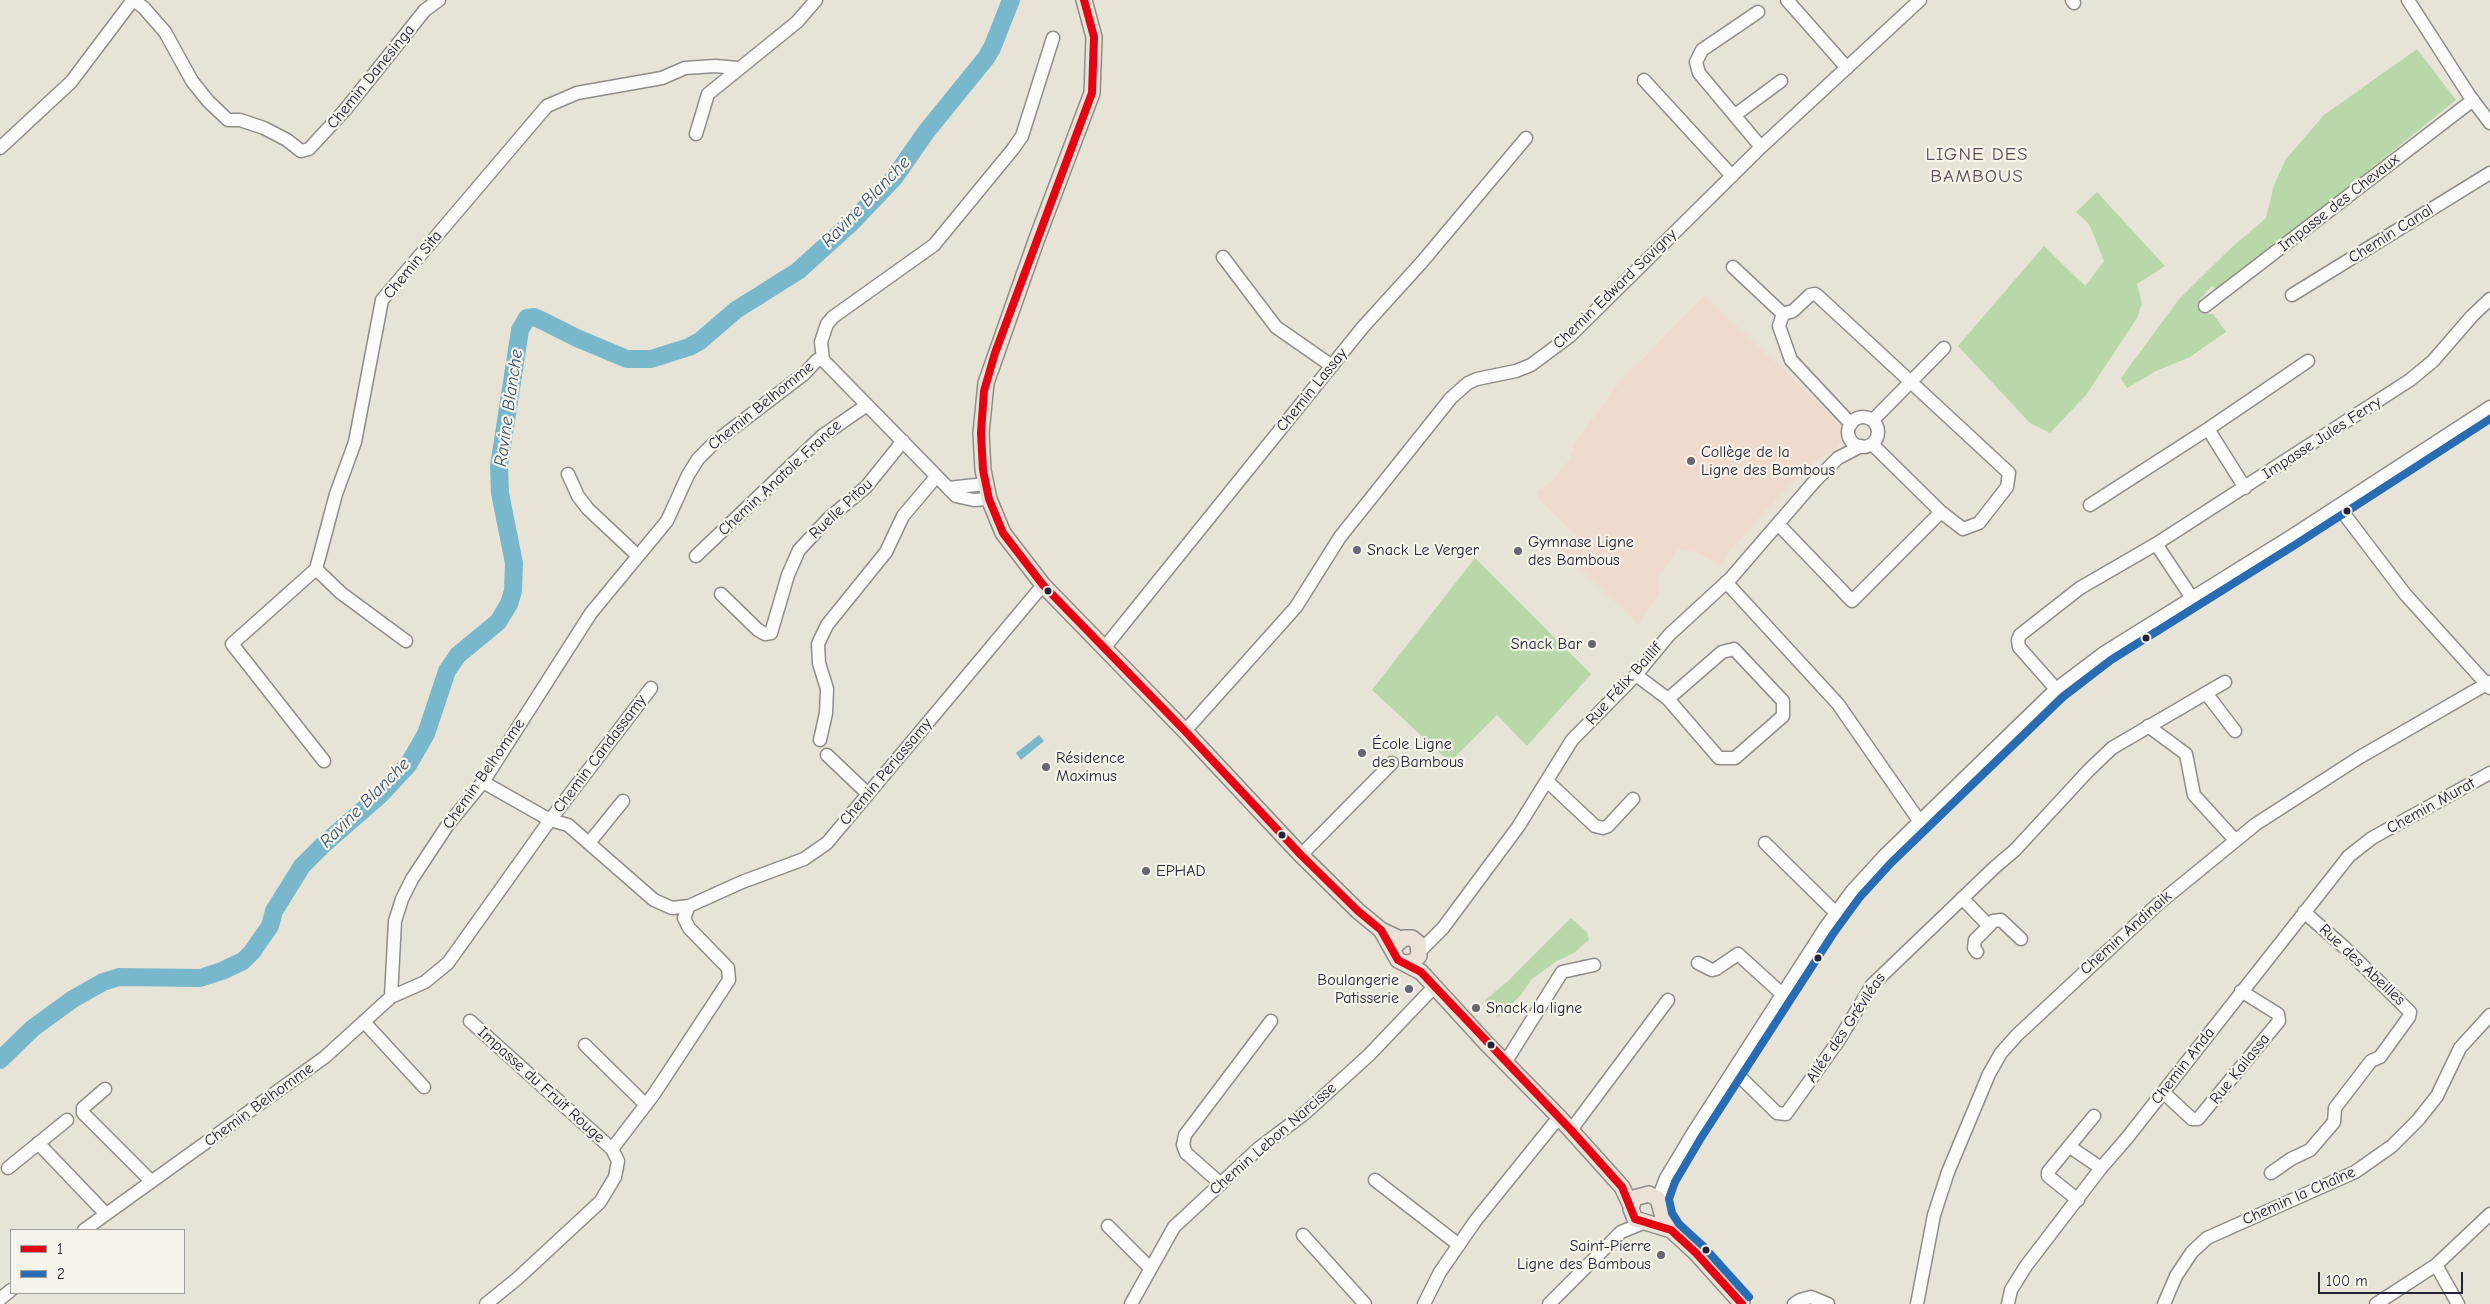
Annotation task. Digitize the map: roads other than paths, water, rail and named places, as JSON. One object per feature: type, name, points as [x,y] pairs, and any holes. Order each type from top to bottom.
[{"type":"main road","points":[[1084,0],[1094,37],[1092,93],[1036,241],[986,382],[981,433],[987,492],[1003,533],[1042,585],[1185,731],[1301,855],[1381,930],[1403,948],[1433,988],[1571,1130],[1622,1187],[1635,1219],[1671,1230]]},
{"type":"main road","points":[[1403,948],[1413,962],[1419,953]]},
{"type":"main road","points":[[1419,953],[1421,972]]},
{"type":"main road","points":[[1622,1187],[1653,1199],[1671,1230],[1742,1304]]},
{"type":"main road","points":[[1631,1209],[1634,1198],[1653,1199]]},
{"type":"main road","points":[[1645,1223],[1656,1219],[1653,1199]]},
{"type":"street","points":[[0,148],[71,82],[133,0]]},
{"type":"street","name":"Chemin Danesinga","points":[[133,0],[144,8],[165,32],[192,81],[228,120],[240,120],[264,128],[287,140],[301,151],[310,149],[316,143],[345,110],[425,10],[439,0]]},
{"type":"street","points":[[696,134],[708,94],[797,22],[816,0]]},
{"type":"street","points":[[1787,0],[1847,68]]},
{"type":"street","name":"Chemin Edward Savigny","points":[[1185,731],[1296,607],[1340,537],[1451,398],[1468,382],[1516,371],[1531,365],[1570,336],[1761,147],[1920,0]]},
{"type":"street","points":[[2408,0],[2490,123]]},
{"type":"street","points":[[1758,12],[1702,50],[1696,62],[1700,73],[1761,147]]},
{"type":"street","points":[[987,492],[963,499],[956,496],[826,362],[821,342],[827,324],[832,317],[934,245],[1013,149],[1022,136],[1053,38]]},
{"type":"street","name":"Chemin Sita","points":[[316,569],[336,494],[354,442],[382,300],[391,287],[404,276],[547,106],[577,93],[662,78],[685,68],[715,66],[738,68]]},
{"type":"street","points":[[1644,80],[1732,176]]},
{"type":"street","points":[[1735,115],[1781,81]]},
{"type":"street","name":"Impasse des Chevaux","points":[[2205,306],[2473,100]]},
{"type":"street","name":"Chemin Lassay","points":[[1104,648],[1332,366],[1526,138]]},
{"type":"street","name":"Chemin Canal","points":[[2292,295],[2490,173]]},
{"type":"street","points":[[1223,257],[1276,327],[1332,366]]},
{"type":"street","points":[[1733,267],[1783,314]]},
{"type":"street","points":[[1815,294],[2009,473],[2007,488],[1979,523],[1963,529],[1941,512],[1867,445],[1855,444],[1850,430],[1791,360],[1780,326],[1783,314],[1792,311],[1815,294]]},
{"type":"street","name":"Impasse Jules Ferry","points":[[2056,689],[2019,648],[2018,640],[2020,635],[2080,588],[2156,544],[2245,488],[2416,376],[2490,299]]},
{"type":"street","points":[[1873,420],[1944,348]]},
{"type":"street","name":"Chemin Belhomme","points":[[85,1229],[282,1090],[325,1057],[392,997],[395,921],[402,899],[447,826],[483,782],[591,613],[667,521],[688,475],[706,450],[804,374],[818,360],[826,362]]},
{"type":"street","points":[[2090,505],[2208,429],[2308,361]]},
{"type":"street","name":"Chemin Anatole France","points":[[696,556],[822,436],[868,405]]},
{"type":"street","points":[[1653,1199],[1782,994],[1852,891],[2056,689],[2105,652],[2490,408]]},
{"type":"street","points":[[1850,430],[1860,417],[1873,420]]},
{"type":"street","points":[[1867,445],[1878,432],[1873,420]]},
{"type":"street","points":[[2208,429],[2245,488]]},
{"type":"street","name":"Rue Félix Baillif","points":[[1419,953],[1437,932],[1443,928],[1518,827],[1572,740],[1636,675],[1668,635],[1726,582],[1838,458],[1850,430]]},
{"type":"street","name":"Ruelle Pitou","points":[[721,594],[758,630],[765,634],[771,633],[788,575],[799,550],[829,518],[866,488],[903,441]]},
{"type":"street","name":"Rue Félix Baillif","points":[[1838,458],[1867,445]]},
{"type":"street","points":[[568,474],[578,496],[588,509],[637,555]]},
{"type":"street","points":[[820,740],[826,714],[827,690],[818,662],[818,644],[827,625],[886,552],[903,516],[936,477]]},
{"type":"street","points":[[2338,506],[2405,594],[2489,685]]},
{"type":"street","points":[[1778,524],[1852,601],[1941,512]]},
{"type":"street","points":[[2156,544],[2192,598]]},
{"type":"street","points":[[324,761],[232,644],[316,569],[341,593],[406,641]]},
{"type":"street","points":[[1726,582],[1838,704],[1920,822]]},
{"type":"street","name":"Chemin Periassamy","points":[[483,782],[550,820],[568,825],[654,900],[672,908],[690,906],[742,882],[804,859],[816,852],[868,794],[1042,585]]},
{"type":"street","points":[[1636,675],[1668,699],[1719,758],[1735,758],[1783,716],[1783,702],[1734,649],[1722,652],[1668,699]]},
{"type":"street","name":"Allée des Gréviléas","points":[[1734,1070],[1777,1114],[1786,1114],[1839,1040],[1872,985],[2015,850],[2088,771],[2112,748],[2225,682]]},
{"type":"street","name":"Chemin Andinaik","points":[[1917,1304],[1934,1215],[1948,1172],[1978,1097],[2001,1053],[2017,1035],[2124,934],[2195,871],[2235,840],[2319,782],[2489,685]]},
{"type":"street","name":"Chemin Candassamy","points":[[392,997],[425,982],[448,963],[550,820],[651,688]]},
{"type":"street","points":[[2206,693],[2235,731]]},
{"type":"street","points":[[2148,726],[2186,754],[2194,795],[2235,840]]},
{"type":"street","points":[[827,755],[868,794]]},
{"type":"street","points":[[1301,855],[1392,763]]},
{"type":"street","name":"Chemin Murat","points":[[2372,838],[2490,773]]},
{"type":"street","points":[[1547,781],[1595,826],[1603,828],[1608,826],[1633,799]]},
{"type":"street","points":[[589,843],[623,801]]},
{"type":"street","name":"Chemin Anda","points":[[2008,1304],[2011,1290],[2026,1266],[2101,1168],[2304,912],[2350,856],[2372,838]]},
{"type":"street","points":[[1765,843],[1836,913]]},
{"type":"street","points":[[1962,898],[1989,926]]},
{"type":"street","points":[[486,1304],[518,1278],[600,1202],[614,1177],[618,1161],[612,1149],[646,1104],[729,980],[728,968],[689,928],[684,918],[690,906]]},
{"type":"street","name":"Rue des Abeilles","points":[[2271,1173],[2291,1159],[2310,1150],[2334,1122],[2335,1108],[2371,1061],[2380,1057],[2409,1017],[2410,1012],[2344,947],[2304,912]]},
{"type":"street","points":[[1977,952],[1974,948],[1975,940],[1993,921],[2002,920],[2022,939]]},
{"type":"street","points":[[1403,948],[1437,932]]},
{"type":"street","points":[[1698,963],[1712,970],[1738,954],[1782,994]]},
{"type":"street","points":[[1505,1063],[1562,972],[1594,966]]},
{"type":"street","name":"Chemin Lebon Narcisse","points":[[1131,1304],[1174,1227],[1369,1055],[1433,988]]},
{"type":"street","name":"Rue Kailassa","points":[[2163,1092],[2192,1119],[2198,1119],[2279,1021],[2278,1014],[2241,991]]},
{"type":"street","points":[[1571,1130],[1668,1000]]},
{"type":"street","name":"Chemin la Chaîne","points":[[2164,1304],[2176,1276],[2192,1252],[2207,1238],[2356,1172],[2392,1146],[2437,1096],[2460,1048],[2490,1015]]},
{"type":"street","name":"Impasse du Fruit Rouge","points":[[470,1021],[612,1149]]},
{"type":"street","points":[[1221,1184],[1186,1153],[1183,1145],[1185,1135],[1272,1021]]},
{"type":"street","points":[[365,1023],[424,1087]]},
{"type":"street","points":[[584,1045],[646,1104]]},
{"type":"street","points":[[105,1089],[83,1108],[83,1113],[151,1181]]},
{"type":"street","points":[[2078,1200],[2048,1176],[2049,1170],[2094,1116]]},
{"type":"street","points":[[1424,1304],[1440,1272],[1459,1244],[1528,1153],[1559,1117]]},
{"type":"street","points":[[8,1168],[67,1120]]},
{"type":"street","points":[[38,1143],[106,1213]]},
{"type":"street","points":[[2070,1147],[2101,1168]]},
{"type":"street","points":[[1375,1180],[1459,1244]]},
{"type":"street","points":[[1548,1304],[1621,1232],[1631,1209]]},
{"type":"street","points":[[2376,1304],[2436,1265],[2490,1214]]},
{"type":"street","points":[[1621,1232],[1645,1223]]},
{"type":"street","points":[[1108,1226],[1150,1268]]},
{"type":"street","points":[[1303,1235],[1365,1304]]},
{"type":"street","points":[[2436,1265],[2458,1304]]},
{"type":"street","points":[[0,1299],[10,1291]]},
{"type":"street","points":[[1794,1304],[1812,1297],[1828,1304]]},
{"type":"water","points":[[1039,735],[1044,741],[1021,760],[1016,753]]},
{"type":"waterway","name":"Ravine Blanche","points":[[0,1060],[33,1028],[73,999],[103,982],[119,977],[200,978],[222,971],[243,961],[252,952],[270,926],[274,911],[302,866],[379,796],[408,765],[426,734],[447,671],[458,655],[498,622],[509,604],[513,591],[514,563],[500,493],[499,466],[520,330],[527,318],[534,317],[579,339],[627,359],[651,359],[689,347],[700,341],[736,310],[798,271],[851,223],[894,178],[926,132],[986,58],[992,48],[1011,0]]},
{"type":"place","name":"Collège de la Ligne des Bambous","points":[[1691,461]]},
{"type":"place","name":"Snack Le Verger","points":[[1357,550]]},
{"type":"place","name":"Gymnase Ligne des Bambous","points":[[1518,551]]},
{"type":"place","name":"Snack Bar","points":[[1592,644]]},
{"type":"place","name":"École Ligne des Bambous","points":[[1362,753]]},
{"type":"place","name":"Résidence Maximus","points":[[1046,767]]},
{"type":"place","name":"EPHAD","points":[[1146,871]]},
{"type":"place","name":"Boulangerie Patisserie","points":[[1409,989]]},
{"type":"place","name":"Snack la ligne","points":[[1476,1008]]},
{"type":"place","name":"Saint-Pierre Ligne des Bambous","points":[[1661,1255]]},
{"type":"district","name":"LIGNE DES BAMBOUS","points":[[1977,166]]}]
